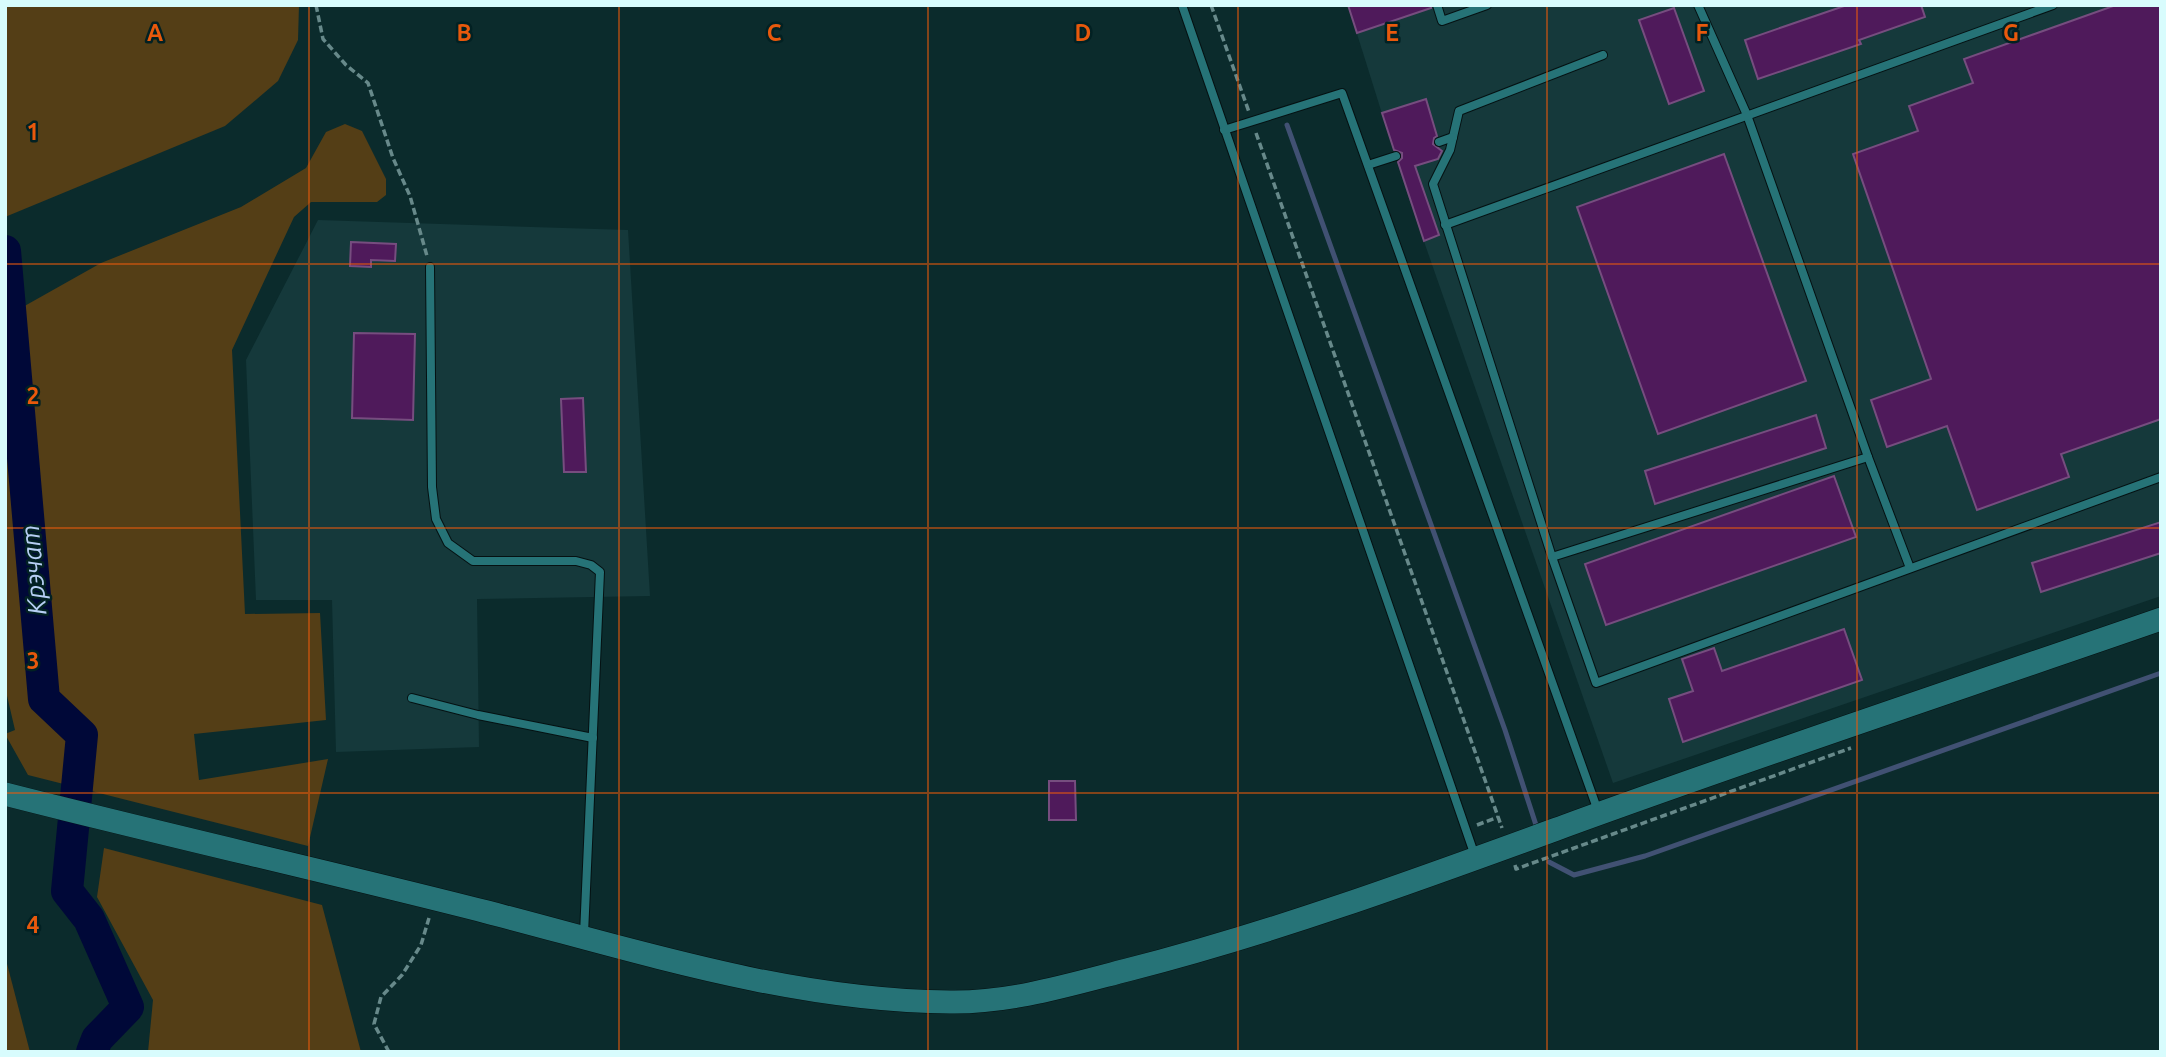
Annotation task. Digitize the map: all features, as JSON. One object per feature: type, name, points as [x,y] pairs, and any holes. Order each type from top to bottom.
[{"type":"street","points":[[5,794],[719,972],[830,993],[953,1002],[1003,998],[1055,988],[1206,950],[1378,895],[1599,814],[2161,619]]},
{"type":"lane","points":[[1182,5],[1476,859]]},
{"type":"lane","points":[[1437,5],[1442,21],[1487,5]]},
{"type":"lane","points":[[1698,5],[1747,115],[1910,568]]},
{"type":"lane","points":[[1445,225],[2053,5]]},
{"type":"lane","points":[[1603,55],[1460,111],[1450,150],[1433,184],[1552,557],[1597,683],[2161,477]]},
{"type":"lane","points":[[1224,130],[1342,93],[1599,814]]},
{"type":"lane","points":[[1439,142],[1453,137]]},
{"type":"lane","points":[[1368,165],[1396,156]]},
{"type":"lane","points":[[430,267],[432,487],[436,519],[448,543],[473,561],[576,561],[591,565],[600,572],[584,937]]},
{"type":"lane","points":[[1552,557],[1868,457]]},
{"type":"lane","points":[[412,698],[478,715],[593,738]]},
{"type":"path","points":[[316,5],[323,39],[346,65],[368,83],[393,158],[411,195],[430,267]]},
{"type":"path","points":[[1211,5],[1499,817],[1466,829]]},
{"type":"path","points":[[389,1052],[374,1024],[382,997],[402,975],[421,946],[434,899]]},
{"type":"shaded area","points":[[5,5],[299,5],[298,40],[278,81],[225,126],[5,217]]},
{"type":"shaded area","points":[[1348,5],[2161,5],[2161,596],[1613,783],[1405,187]]},
{"type":"shaded area","points":[[345,124],[362,131],[386,179],[386,195],[377,202],[311,202],[294,217],[232,350],[245,614],[320,613],[326,720],[194,734],[199,780],[328,759],[308,846],[28,775],[5,734],[15,730],[5,687],[5,317],[101,263],[241,207],[306,168],[326,132]]},
{"type":"shaded area","points":[[318,220],[628,230],[650,596],[477,599],[479,747],[336,752],[332,600],[256,600],[246,360]]},
{"type":"shaded area","points":[[104,848],[322,905],[361,1052],[148,1052],[153,1000],[97,897]]},
{"type":"shaded area","points":[[5,956],[30,1052],[5,1052]]},
{"type":"building","points":[[1348,5],[1431,5],[1431,8],[1357,33]]},
{"type":"building","points":[[1847,5],[1921,5],[1925,17],[1859,40],[1861,44],[1758,79],[1745,40]]},
{"type":"building","points":[[2116,5],[2161,5],[2161,419],[2061,454],[2069,477],[1977,510],[1947,426],[1887,447],[1871,400],[1931,379],[1853,154],[1918,131],[1909,106],[1973,83],[1964,59]]},
{"type":"building","points":[[1674,8],[1704,91],[1669,104],[1639,20]]},
{"type":"building","points":[[1426,99],[1437,136],[1433,144],[1442,151],[1438,159],[1415,166],[1439,235],[1424,241],[1398,162],[1402,153],[1394,150],[1382,113]]},
{"type":"building","points":[[1724,154],[1806,381],[1658,434],[1577,207]]},
{"type":"building","points":[[351,242],[396,244],[395,261],[371,260],[371,267],[350,266]]},
{"type":"building","points":[[354,333],[415,334],[413,420],[352,418]]},
{"type":"building","points":[[583,398],[586,472],[564,472],[561,399]]},
{"type":"building","points":[[1816,415],[1826,448],[1655,504],[1645,471]]},
{"type":"building","points":[[1834,476],[1856,537],[1606,625],[1585,564]]},
{"type":"building","points":[[2161,522],[2161,553],[2041,592],[2032,563]]},
{"type":"building","points":[[1844,629],[1862,680],[1683,742],[1669,699],[1693,691],[1682,659],[1714,648],[1722,671]]},
{"type":"building","points":[[1049,781],[1075,781],[1076,820],[1049,820]]},
{"type":"waterway","points":[[1287,125],[1505,730],[1536,825]]},
{"type":"waterway","name":"Крэчат","points":[[5,251],[44,699],[82,735],[67,891],[89,919],[128,1007],[97,1039],[92,1052]]},
{"type":"waterway","points":[[1549,862],[1574,875],[1645,856],[2161,673]]}]
